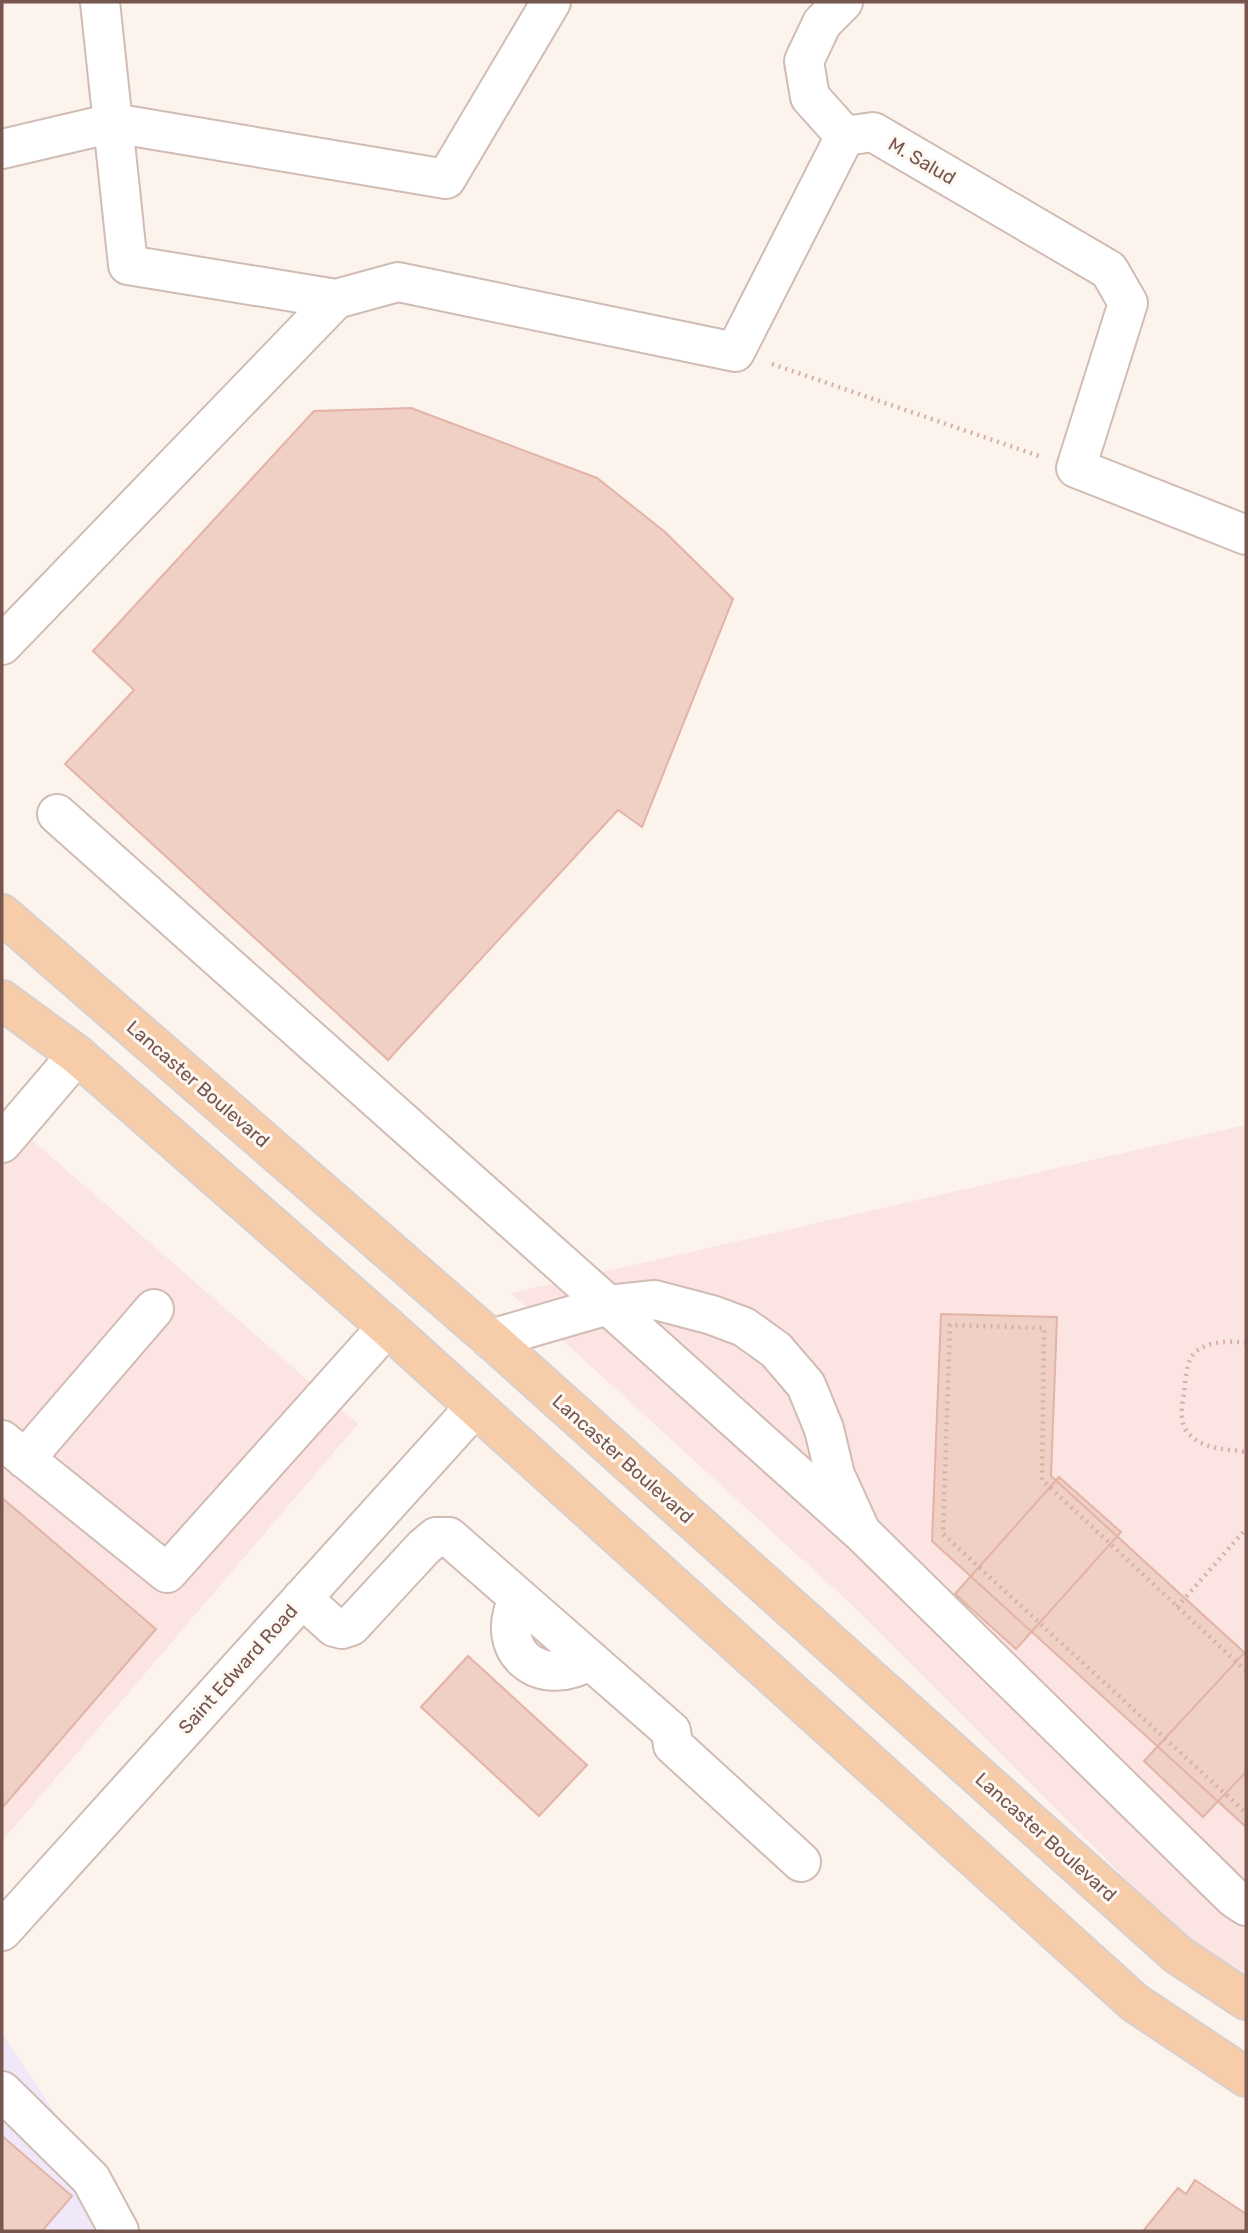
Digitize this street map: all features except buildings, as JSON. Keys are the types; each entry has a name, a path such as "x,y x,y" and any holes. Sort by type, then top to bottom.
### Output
{"main road":[{"name":"Lancaster Boulevard","path":"2,914 491,1339 1178,1955 1246,2000"},
{"path":"2,1000 77,1055 387,1327 1135,2003 1246,2077"}],"street":[{"path":"100,2 128,265 336,299 398,282 735,352 845,136 810,97 804,61 822,23 843,2"},
{"path":"2,149 113,123 446,179 551,2"},
{"name":"M. Salud","path":"845,136 873,132 1109,270 1128,303 1076,468"},
{"path":"2,645 336,299"},
{"path":"1076,468 1246,535"},
{"path":"57,814 861,1532 1234,1898 1246,1906"},
{"path":"2,1143 77,1055"},
{"path":"491,1339 608,1305 655,1300 712,1315 744,1327 776,1350 806,1385 824,1429 835,1475 861,1532"},
{"path":"154,1309 13,1449 167,1573 387,1327"},
{"name":"Saint Edward Road","path":"2,1931 475,1407"},
{"path":"302,1598 334,1627 342,1629 351,1626 436,1537 449,1537 671,1731 673,1745 801,1862"},
{"path":"2,2091 91,2179 120,2231"}],"path":[{"path":"735,352 1076,468"},
{"path":"1246,1671 1042,1480 1044,1328 950,1325 943,1534 1246,1813"},
{"path":"1246,1343 1233,1341 1209,1344 1189,1360 1181,1413 1182,1423 1196,1441 1210,1448 1246,1452"},
{"path":"1177,1607 1246,1529"}],"shaded area":[{"path":"2,1114 358,1424 2,1841"},
{"path":"1246,1125 1246,1974 1179,1932 853,1606 511,1293"},
{"path":"2,2033 133,2231 2,2231"}]}
